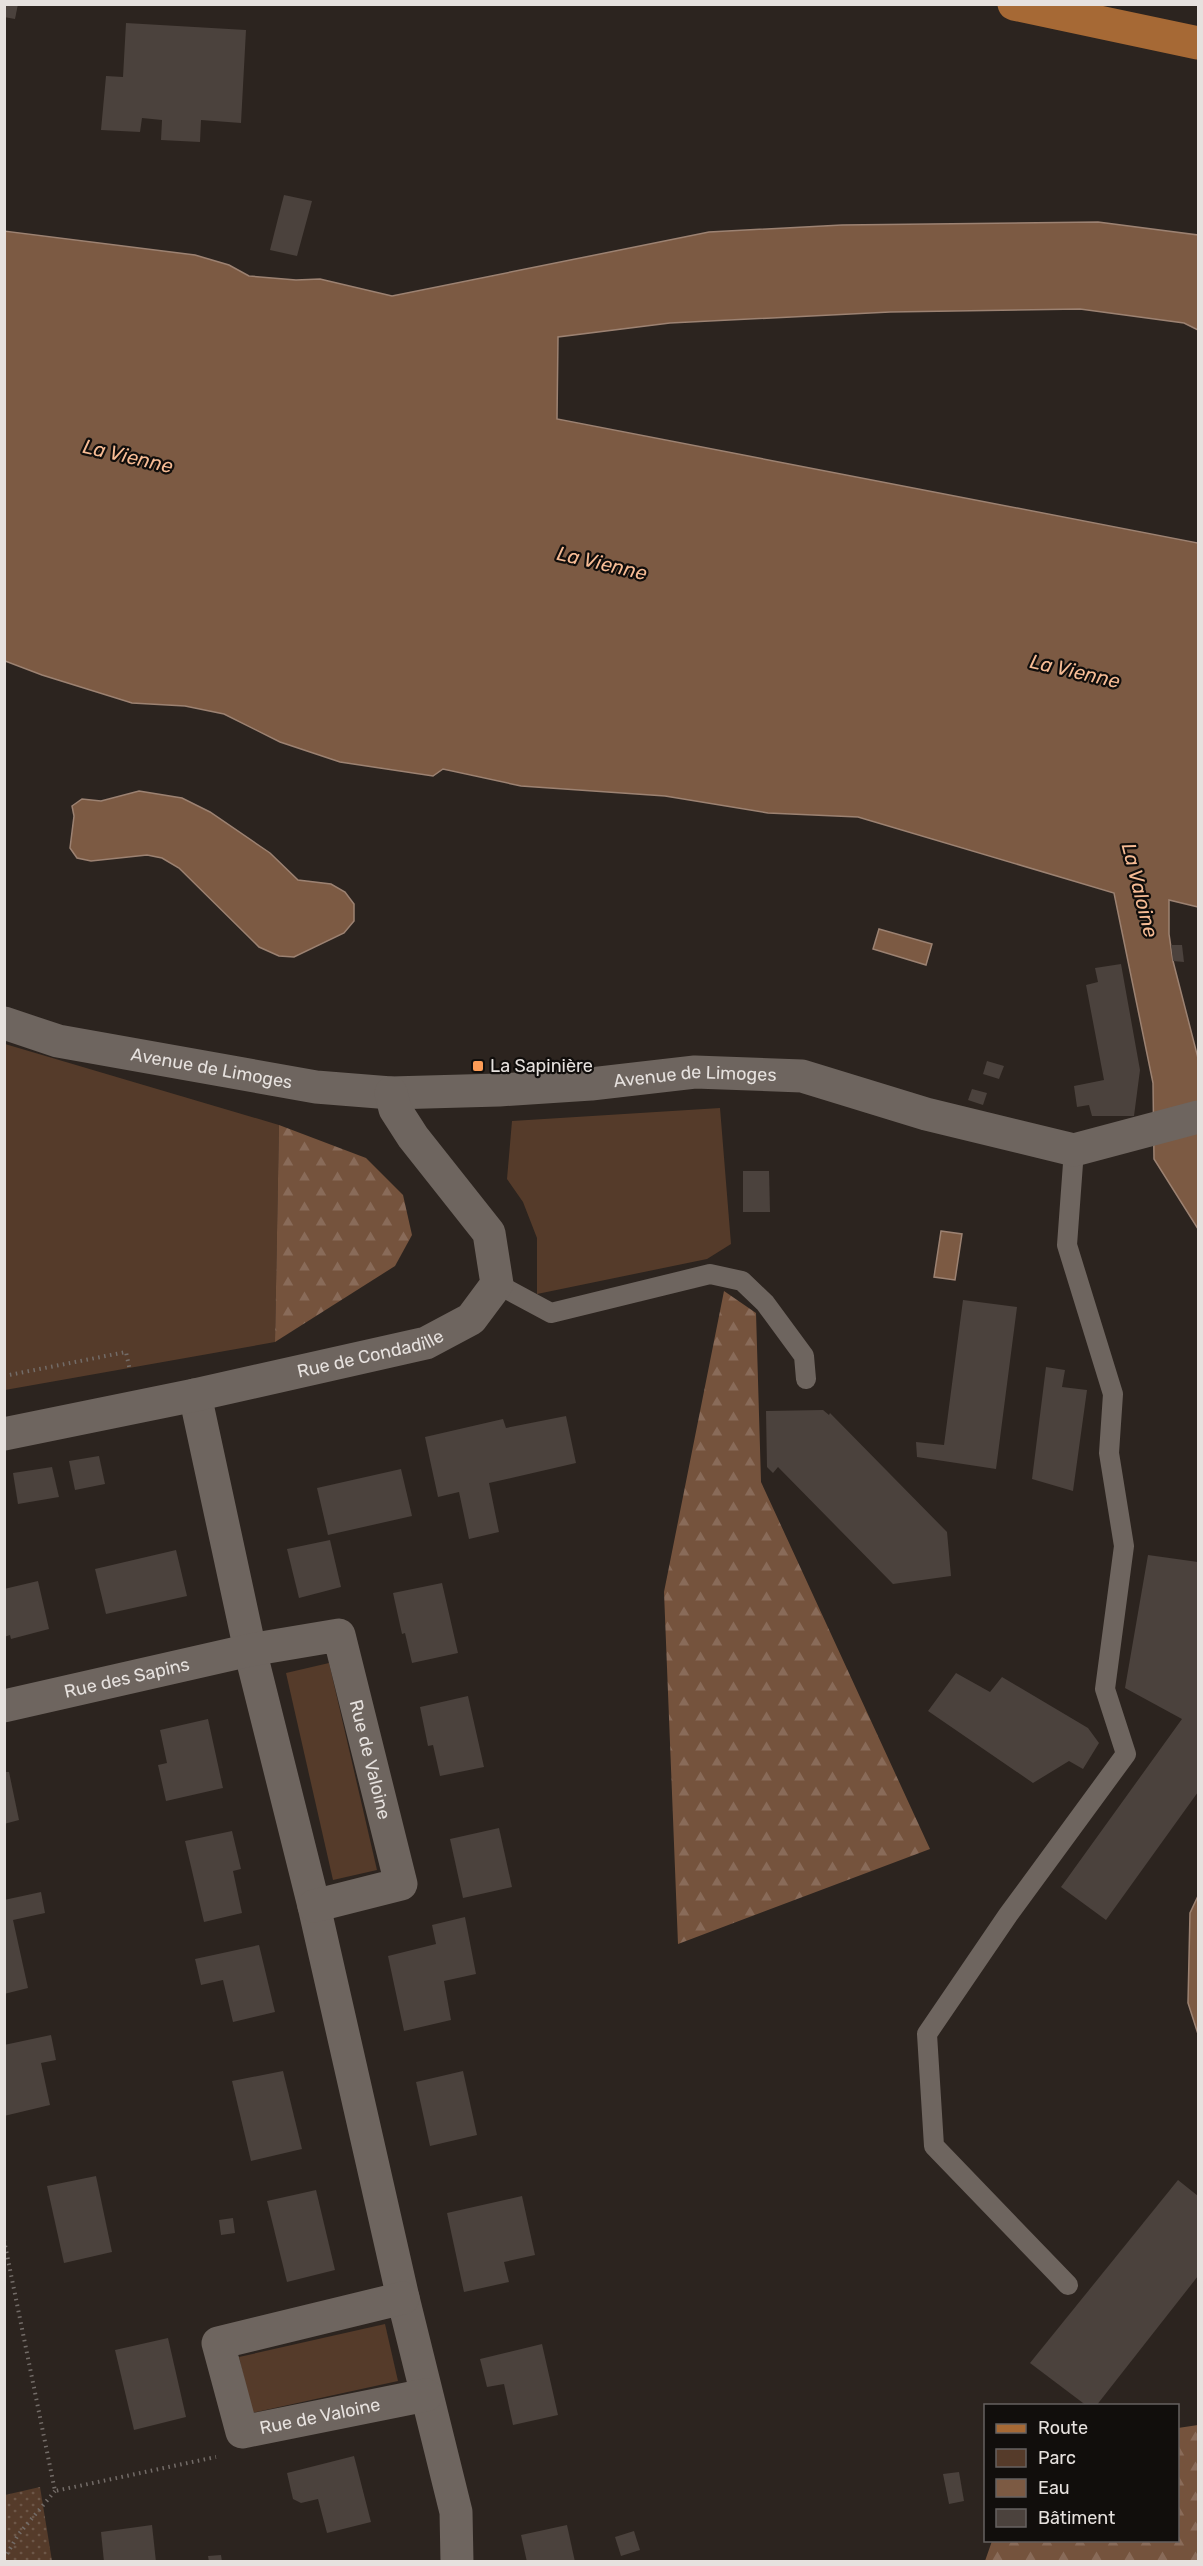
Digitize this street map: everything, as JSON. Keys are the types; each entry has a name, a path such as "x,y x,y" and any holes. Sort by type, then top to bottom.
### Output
{"main road":[{"path":"1014,4 1198,43"}],"street":[{"name":"Avenue de Limoges","path":"4,1023 57,1041 316,1087 391,1093 499,1090 591,1084 695,1072 802,1076 926,1114 1074,1150 1198,1118"},
{"path":"391,1093 395,1109 413,1137 489,1233 497,1284"},
{"name":"Rue de Condadille","path":"4,1434 195,1395 426,1343 471,1320 497,1284"},
{"path":"195,1395 250,1650 314,1906 403,2298 456,2512 457,2562"},
{"name":"Rue de Valoine","path":"250,1650 339,1635 400,1884 314,1906"},
{"name":"Rue des Sapins","path":"4,1706 250,1650"},
{"name":"Rue de Valoine","path":"403,2298 218,2343 242,2432 426,2394"}],"lane":[{"path":"1068,2285 934,2146 927,2034 1008,1915 1125,1754 1105,1689 1124,1546 1108,1453 1113,1394 1067,1245 1074,1150"},
{"path":"497,1284 551,1313 710,1274 742,1281 765,1303 804,1356 806,1379"}],"path":[{"path":"4,1376 126,1352 135,1406"},
{"path":"4,2240 55,2491"},
{"path":"4,2559 18,2535 55,2491 219,2457 242,2432"}],"green space":[{"path":"5,1044 279,1125 275,1342 5,1390"},
{"path":"720,1108 731,1244 707,1259 537,1294 537,1238 523,1202 507,1179 512,1121"},
{"path":"279,1125 366,1158 403,1195 412,1235 395,1266 275,1342"},
{"path":"724,1291 756,1313 761,1482 930,1849 678,1944 664,1592"},
{"path":"329,1663 377,1870 333,1880 286,1673"},
{"path":"385,2324 398,2381 252,2413 239,2357"},
{"path":"1198,2425 1198,2561 985,2561 992,2542 1179,2542 1179,2428"},
{"path":"40,2487 52,2561 5,2561 5,2495"}],"water":[{"path":"1098,222 1198,235 1198,330 1184,323 1080,309 890,312 670,323 558,337 557,419 1198,543 1198,907 1169,900 1169,934 1173,961 1198,1058 1198,1229 1154,1159 1153,1083 1114,893 858,817 768,813 665,796 521,786 443,769 433,776 340,762 280,742 224,714 185,706 132,703 5,661 4,231 195,255 229,265 249,276 296,280 320,279 392,296 709,232 842,225"},
{"path":"139,791 182,798 210,812 270,853 298,880 331,884 345,892 354,904 354,921 344,933 294,957 279,956 259,947 179,868 162,858 147,855 91,861 77,858 70,848 74,816 72,806 82,799 101,801"},
{"path":"879,929 932,944 926,965 873,949"},
{"path":"941,1231 962,1234 955,1280 934,1277"},
{"path":"1198,1896 1198,2034 1188,2003 1190,1913"}],"building":[{"path":"4,4 18,4 15,19 4,17"},
{"path":"126,23 246,30 241,123 201,120 200,142 161,140 162,120 142,118 140,132 101,130 106,76 123,77"},
{"path":"284,195 312,201 297,256 270,250"},
{"path":"1171,945 1182,945 1184,962 1173,961"},
{"path":"1121,964 1140,1070 1134,1116 1092,1116 1089,1105 1077,1107 1074,1086 1104,1080 1086,985 1098,982 1095,968"},
{"path":"987,1061 1004,1066 999,1079 983,1074"},
{"path":"972,1089 987,1093 983,1105 968,1100"},
{"path":"743,1171 769,1171 770,1212 743,1212"},
{"path":"963,1300 1017,1307 996,1469 917,1457 916,1442 944,1445"},
{"path":"1046,1367 1065,1370 1062,1387 1087,1390 1073,1491 1032,1479"},
{"path":"823,1410 829,1415 830,1413 947,1532 951,1576 893,1584 778,1467 773,1473 767,1467 766,1411"},
{"path":"566,1416 576,1463 489,1483 499,1532 469,1539 459,1492 438,1497 425,1437 503,1419 506,1428"},
{"path":"99,1456 105,1484 75,1490 69,1461"},
{"path":"52,1467 59,1497 18,1504 13,1473"},
{"path":"401,1469 412,1516 328,1535 317,1488"},
{"path":"330,1540 341,1587 299,1598 287,1549"},
{"path":"176,1550 187,1596 106,1614 95,1569"},
{"path":"1148,1555 1198,1562 1198,1792 1106,1920 1061,1887 1182,1719 1125,1688"},
{"path":"38,1581 49,1629 11,1639 10,1635 4,1637 4,1589"},
{"path":"442,1583 458,1653 412,1663 405,1633 402,1634 393,1593"},
{"path":"956,1673 990,1692 1002,1677 1088,1728 1099,1743 1083,1769 1069,1761 1033,1783 928,1711"},
{"path":"468,1696 484,1767 440,1776 433,1745 428,1746 420,1707"},
{"path":"208,1719 223,1788 166,1801 158,1765 167,1763 160,1730"},
{"path":"4,1772 9,1772 19,1820 4,1824"},
{"path":"499,1828 512,1887 463,1898 450,1839"},
{"path":"232,1831 241,1869 233,1871 242,1913 204,1922 185,1841"},
{"path":"41,1892 45,1913 13,1920 28,1988 4,1994 4,1900"},
{"path":"465,1917 476,1974 444,1981 451,2020 404,2031 388,1956 436,1944 432,1925"},
{"path":"259,1945 275,2012 233,2022 223,1980 201,1985 195,1959"},
{"path":"51,2035 56,2060 41,2063 50,2105 4,2116 4,2045"},
{"path":"283,2071 302,2149 251,2161 232,2081"},
{"path":"463,2071 477,2135 430,2146 416,2082"},
{"path":"96,2176 112,2252 64,2263 47,2186"},
{"path":"1178,2180 1198,2196 1198,2276 1098,2404 1084,2404 1030,2363"},
{"path":"316,2190 335,2270 287,2282 267,2201"},
{"path":"522,2196 535,2255 504,2262 509,2282 464,2292 447,2213"},
{"path":"233,2218 235,2233 221,2235 219,2220"},
{"path":"168,2338 186,2417 134,2430 115,2350"},
{"path":"542,2344 558,2415 513,2425 504,2384 487,2387 480,2359"},
{"path":"354,2456 371,2522 327,2533 318,2499 301,2503 293,2499 287,2473"},
{"path":"959,2472 964,2501 949,2504 943,2474"},
{"path":"152,2525 156,2562 104,2562 101,2532"},
{"path":"567,2525 575,2562 527,2562 521,2535"},
{"path":"634,2531 640,2550 621,2556 615,2537"},
{"path":"221,2555 222,2562 209,2562 208,2556"}],"place":[{"name":"La Sapinière","path":"478,1066"}],"water label":[{"name":"La Vienne","path":"128,456"},
{"name":"La Vienne","path":"602,563"},
{"name":"La Vienne","path":"1075,671"},
{"name":"La Valoine","path":"1140,890"}]}
